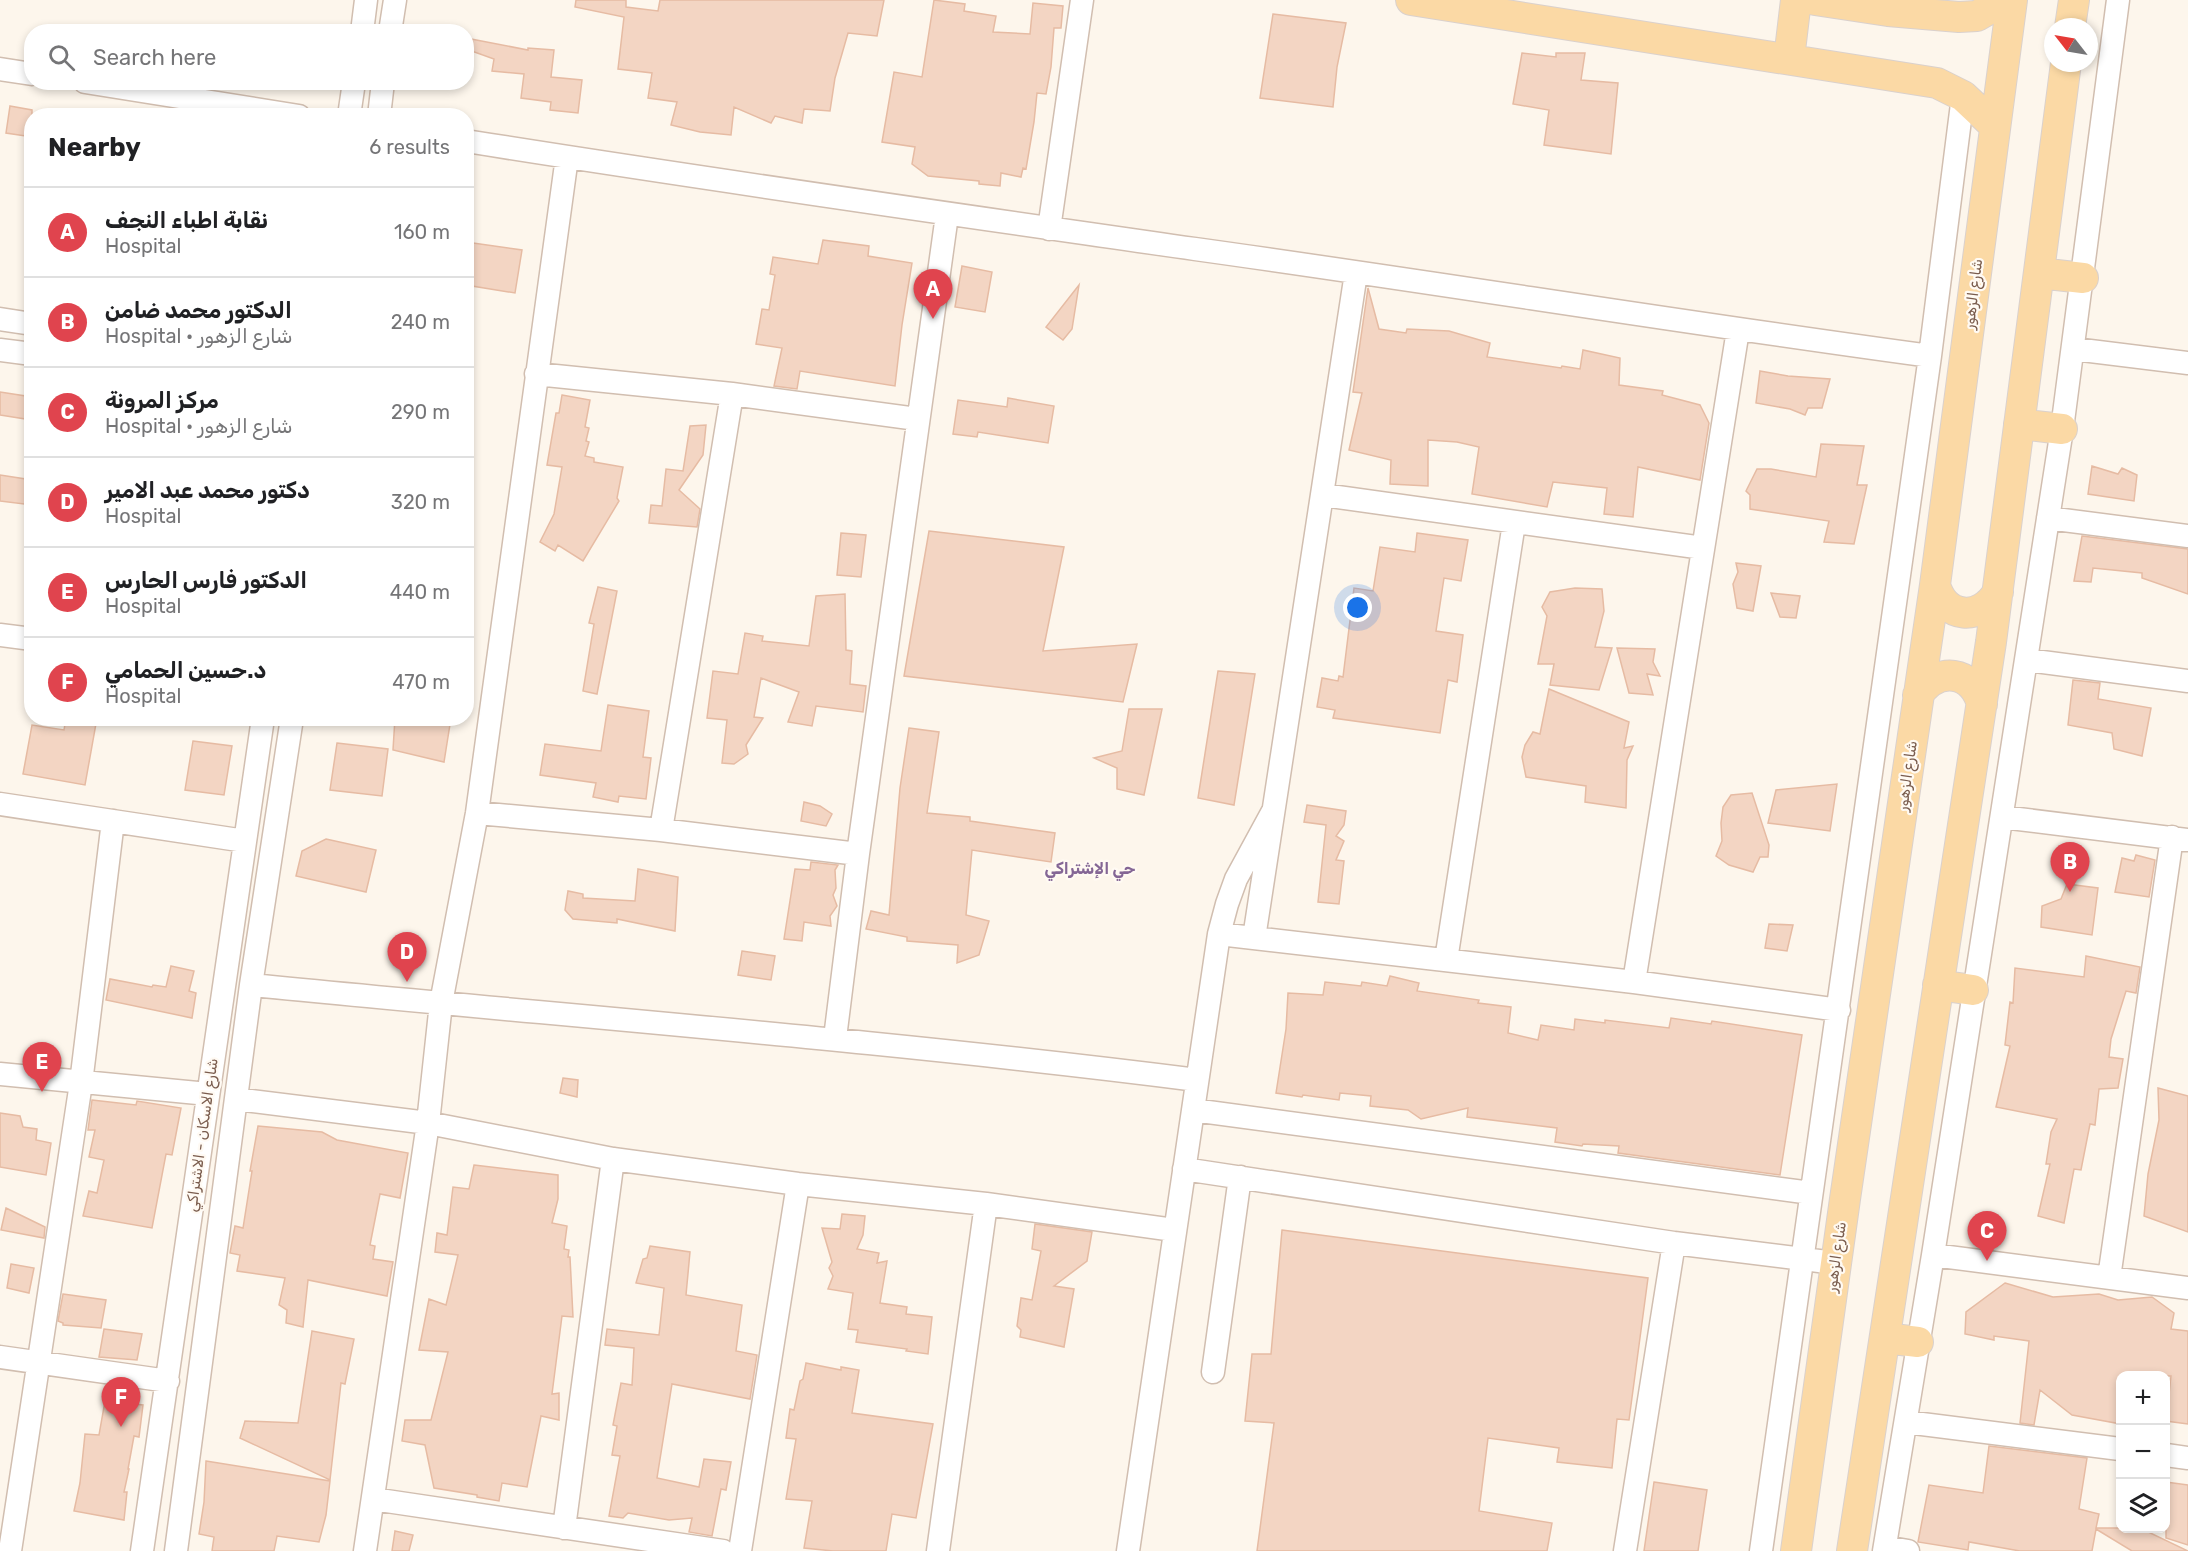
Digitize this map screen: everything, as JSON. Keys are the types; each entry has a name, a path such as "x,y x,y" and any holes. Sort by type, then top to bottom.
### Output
{"main road":[{"path":"1411,0 1937,83 1963,96 1995,126"},
{"path":"1789,59 1796,0"},
{"path":"1815,0 1959,17 1986,5"},
{"name":"شارع الزهور","path":"1796,1551 1835,1263 1935,585 2013,0"},
{"path":"2071,18 2074,0"},
{"path":"1852,1551 1982,705 2065,72"},
{"path":"2038,273 2083,278"},
{"path":"2019,424 2062,429"},
{"path":"1935,585 1937,594 1943,602 1959,612 1968,613 1986,607 1998,592"},
{"path":"1918,695 1924,687 1940,677 1958,677 1974,687 1982,705"},
{"path":"1938,985 1973,990"},
{"path":"1885,1338 1918,1342"}],"street":[{"path":"363,24 366,0"},
{"path":"391,24 394,0"},
{"path":"1049,229 1082,0"},
{"path":"1908,1551 1884,1549 1933,1254 2062,429 2118,0"},
{"path":"0,69 24,73"},
{"path":"135,90 249,108"},
{"path":"350,108 353,90"},
{"path":"380,108 382,90"},
{"path":"1761,1551 1930,356 1963,96"},
{"path":"474,142 947,215 1930,356"},
{"path":"365,1551 428,1123 441,1003 477,813 567,157"},
{"path":"835,1038 917,419 947,215"},
{"path":"1254,938 1356,273"},
{"path":"0,319 24,323"},
{"path":"1634,982 1738,330"},
{"path":"2074,349 2188,363"},
{"path":"0,350 24,353"},
{"path":"536,374 732,394 917,419"},
{"path":"661,830 732,394"},
{"path":"1323,495 1703,548"},
{"path":"2048,518 2188,536"},
{"path":"1446,960 1514,523"},
{"path":"0,635 24,638"},
{"path":"2027,660 2188,681"},
{"name":"شارع الاسكان - الاشتراكي","path":"142,1551 262,726"},
{"name":"شارع الاسكان - الاشتراكي","path":"176,1551 251,985 290,726"},
{"path":"0,804 245,841"},
{"path":"1128,1551 1219,934 1236,879 1273,811"},
{"path":"477,813 661,830 858,854"},
{"path":"2002,818 2180,839 2109,1278"},
{"path":"10,1551 81,1083 113,821"},
{"path":"232,932 238,921 246,918 254,922 260,934"},
{"path":"1219,934 1634,982 1839,1010"},
{"path":"251,985 835,1038 1023,1058 1197,1080"},
{"path":"0,1074 208,1094"},
{"path":"236,1099 428,1123 613,1159 798,1184 986,1204 1174,1230"},
{"path":"1193,1110 1810,1193"},
{"path":"564,1528 613,1159"},
{"path":"1184,1169 1674,1243 1835,1263"},
{"path":"1213,1372 1240,1177"},
{"path":"740,1551 798,1184"},
{"path":"938,1551 986,1204"},
{"path":"1625,1551 1674,1243"},
{"path":"1933,1254 2188,1288"},
{"path":"0,1357 168,1381"},
{"path":"1906,1422 2116,1448"},
{"path":"2170,1456 2188,1458"},
{"path":"373,1499 723,1551"}],"building":[{"path":"576,0 626,0 626,7 658,11 660,0 884,0 877,36 848,33 835,78 830,111 804,109 802,123 775,116 771,123 734,107 731,135 700,132 671,125 677,102 648,98 652,73 618,69 624,17 575,7"},
{"path":"934,0 965,4 964,11 996,16 993,32 1030,34 1033,3 1063,6 1061,28 1054,28 1046,94 1037,93 1026,169 1023,168 1021,177 1001,173 1000,186 979,184 979,181 928,176 912,164 915,147 882,142 894,72 922,77"},
{"path":"1273,14 1346,23 1337,67 1333,107 1260,98"},
{"path":"474,40 528,50 528,48 554,50 551,77 582,80 578,113 550,110 551,102 521,98 524,74 492,71 494,59 474,52"},
{"path":"1522,53 1556,57 1556,53 1585,53 1581,80 1618,83 1611,154 1544,145 1549,110 1513,104"},
{"path":"10,106 24,109 24,136 6,133"},
{"path":"823,240 869,246 868,256 912,263 895,386 800,371 797,389 774,386 782,348 756,344 762,309 769,310 775,275 770,274 773,257 818,264"},
{"path":"474,243 522,250 515,293 474,286"},
{"path":"962,266 992,272 985,312 955,307"},
{"path":"1079,285 1072,329 1063,340 1046,327"},
{"path":"1368,288 1379,329 1406,333 1407,329 1449,331 1490,343 1487,357 1561,368 1562,366 1580,369 1583,350 1620,358 1619,385 1663,391 1662,395 1700,405 1709,423 1700,480 1638,467 1633,517 1604,514 1607,488 1553,482 1547,507 1472,494 1479,447 1457,442 1428,440 1428,486 1390,484 1391,460 1349,450 1362,393 1353,392"},
{"path":"1760,371 1830,379 1822,408 1808,408 1805,415 1790,409 1756,403"},
{"path":"0,392 24,396 24,419 0,415"},
{"path":"562,395 590,400 585,427 589,428 586,441 589,442 585,456 594,458 594,462 623,467 617,498 619,501 583,561 558,545 555,551 540,542 554,514 562,467 547,465 556,413 559,413"},
{"path":"1008,398 1054,406 1048,443 978,432 977,437 953,434 958,400 1007,407"},
{"path":"706,425 703,455 679,490 700,509 697,527 649,523 651,505 662,506 666,469 683,471 690,426"},
{"path":"1821,444 1864,446 1857,485 1867,485 1854,544 1824,542 1829,521 1750,509 1750,495 1746,491 1757,469 1771,469 1816,477"},
{"path":"2092,466 2118,474 2122,468 2137,475 2134,501 2088,494"},
{"path":"0,475 24,479 24,504 0,501"},
{"path":"929,531 1064,547 1043,651 1137,644 1123,702 904,676"},
{"path":"841,533 866,535 861,577 837,575"},
{"path":"1417,533 1468,540 1461,581 1444,578 1436,631 1463,635 1457,682 1448,680 1440,733 1333,718 1335,710 1317,707 1322,678 1338,681 1339,676 1343,677 1354,588 1373,591 1380,547 1415,552"},
{"path":"2082,536 2188,549 2188,594 2142,578 2142,573 2093,568 2091,582 2074,581"},
{"path":"1736,563 1761,566 1753,611 1737,608 1733,584 1738,572"},
{"path":"598,587 617,591 597,694 583,691 594,624 589,623"},
{"path":"1575,588 1602,589 1604,611 1595,647 1612,648 1599,690 1550,685 1554,664 1538,664 1547,616 1542,607 1550,592"},
{"path":"1771,593 1800,596 1796,618 1780,617"},
{"path":"845,594 846,650 852,651 850,684 866,686 863,712 816,706 812,726 788,722 799,692 761,678 754,717 763,718 746,745 748,754 734,764 722,763 727,720 707,718 713,671 738,674 745,633 763,636 762,641 809,646 816,596"},
{"path":"1617,648 1655,649 1653,662 1660,676 1647,674 1653,695 1629,693"},
{"path":"1218,671 1255,674 1234,805 1198,798"},
{"path":"2073,680 2100,683 2098,699 2151,708 2142,756 2114,749 2112,733 2068,725"},
{"path":"1549,689 1629,722 1624,748 1633,746 1627,760 1626,808 1585,802 1586,786 1526,777 1522,757 1525,745 1533,732 1540,734"},
{"path":"608,705 649,711 643,757 651,758 646,799 619,796 618,802 593,797 596,783 540,775 545,744 601,751"},
{"path":"1129,709 1162,709 1144,795 1117,789 1117,768 1094,758 1122,751"},
{"path":"32,726 64,730 65,726 96,726 85,785 23,774"},
{"path":"394,726 450,726 444,762 393,750"},
{"path":"909,728 939,732 927,813 970,817 970,821 1055,833 1051,862 972,850 966,915 989,921 979,955 957,963 958,945 907,941 907,937 866,929 871,911 889,915 900,788"},
{"path":"193,741 232,746 224,795 185,790"},
{"path":"337,743 388,749 382,796 330,790"},
{"path":"1837,784 1830,831 1768,823 1776,790"},
{"path":"1752,793 1769,845 1768,857 1760,857 1753,872 1729,865 1716,856 1722,841 1723,807 1731,795"},
{"path":"804,802 820,806 832,814 826,826 801,821"},
{"path":"1307,805 1346,811 1344,825 1336,836 1344,841 1336,860 1344,861 1339,904 1318,902 1326,825 1304,822"},
{"path":"326,839 376,850 366,892 296,876 302,851"},
{"path":"2136,855 2155,860 2149,897 2115,892 2122,858 2134,861"},
{"path":"811,862 838,865 835,870 836,888 833,895 837,906 830,916 831,926 804,922 802,941 784,939 795,869 810,870"},
{"path":"638,869 678,877 675,931 617,919 617,923 573,919 565,910 568,891 583,894 583,898 635,901"},
{"path":"2067,884 2098,888 2092,935 2041,927 2042,906 2061,899"},
{"path":"1769,924 1793,925 1787,951 1765,948"},
{"path":"742,951 775,956 771,980 738,975"},
{"path":"2086,956 2140,967 2136,993 2126,991 2111,1039 2109,1057 2123,1059 2118,1088 2099,1089 2095,1125 2090,1124 2081,1170 2074,1169 2064,1223 2038,1216 2050,1164 2046,1164 2051,1132 2057,1119 1996,1107 2010,1046 2005,1045 2010,1002 2013,1003 2015,968 2084,977"},
{"path":"171,966 194,971 189,991 196,993 192,1018 106,1000 110,979 152,987 153,985 166,987"},
{"path":"1390,976 1419,983 1417,991 1511,1007 1508,1033 1538,1040 1541,1025 1574,1030 1575,1019 1605,1023 1605,1020 1669,1028 1671,1018 1711,1024 1712,1021 1802,1035 1780,1175 1618,1153 1619,1146 1583,1144 1582,1146 1555,1142 1557,1128 1467,1117 1468,1108 1421,1119 1408,1110 1370,1106 1371,1096 1340,1093 1339,1100 1276,1093 1286,1029 1288,993 1323,995 1325,982 1361,986 1362,982 1387,986"},
{"path":"563,1078 578,1080 577,1097 560,1093"},
{"path":"2158,1088 2188,1096 2188,1232 2144,1216 2148,1174 2159,1120"},
{"path":"92,1100 136,1105 137,1101 181,1108 172,1155 166,1154 152,1228 83,1216 89,1191 97,1193 104,1160 89,1157 95,1130 88,1130"},
{"path":"0,1113 20,1116 23,1127 37,1129 36,1140 51,1143 46,1175 0,1167"},
{"path":"258,1126 322,1132 337,1140 408,1153 400,1198 380,1194 370,1245 375,1246 373,1259 393,1262 387,1296 308,1280 303,1327 286,1323 287,1310 279,1305 285,1278 237,1271 240,1255 230,1253 235,1226 243,1228"},
{"path":"474,1165 558,1175 558,1199 552,1223 567,1226 564,1249 569,1250 568,1257 570,1257 573,1317 562,1316 552,1394 559,1393 559,1420 541,1416 527,1487 502,1483 499,1501 434,1488 425,1445 402,1441 405,1420 431,1420 448,1352 419,1350 429,1299 446,1305 458,1255 435,1252 437,1233 447,1235 453,1187 469,1189"},
{"path":"6,1208 45,1227 44,1238 1,1230"},
{"path":"842,1214 865,1216 863,1235 857,1249 879,1253 877,1263 887,1261 880,1303 907,1307 906,1314 932,1317 928,1354 856,1342 858,1330 848,1329 853,1293 828,1289 833,1276 829,1268 832,1262 822,1228 840,1229"},
{"path":"1035,1224 1092,1232 1087,1261 1054,1286 1074,1289 1064,1347 1020,1337 1021,1330 1017,1326 1021,1298 1032,1300 1041,1251 1032,1249"},
{"path":"1282,1230 1648,1278 1629,1420 1617,1419 1612,1468 1557,1462 1559,1448 1488,1438 1479,1511 1552,1523 1547,1551 1257,1551 1274,1423 1245,1421 1252,1354 1271,1354"},
{"path":"650,1246 690,1252 686,1295 742,1305 736,1351 757,1355 750,1399 672,1384 657,1478 699,1487 704,1459 731,1462 726,1490 721,1489 712,1536 689,1532 692,1518 669,1520 628,1513 623,1518 609,1516 620,1456 612,1455 617,1426 613,1425 621,1383 632,1385 634,1348 605,1345 607,1329 659,1335 664,1288 636,1283 643,1259 647,1258"},
{"path":"11,1264 34,1268 29,1293 7,1288"},
{"path":"2005,1283 2053,1297 2099,1294 2118,1300 2152,1297 2174,1313 2171,1329 2188,1331 2188,1424 2170,1422 2170,1371 2116,1371 2116,1423 2072,1415 2040,1390 2034,1425 2020,1423 2029,1341 1994,1336 1994,1340 1965,1334 1966,1312"},
{"path":"63,1294 106,1300 101,1328 63,1325 58,1321"},
{"path":"104,1329 142,1334 137,1360 99,1357"},
{"path":"312,1331 354,1339 345,1384 341,1383 330,1480 240,1438 245,1421 298,1423"},
{"path":"806,1363 841,1370 841,1367 859,1370 852,1413 933,1424 916,1518 892,1514 886,1551 833,1551 804,1548 812,1501 786,1499 796,1439 786,1438 790,1409 794,1410"},
{"path":"105,1401 143,1405 139,1437 134,1436 124,1492 127,1492 124,1520 74,1511 80,1483 85,1434 99,1435"},
{"path":"1989,1446 2087,1458 2079,1509 2099,1514 2096,1528 2116,1528 2116,1533 2150,1533 2188,1551 2132,1551 2096,1529 2092,1551 2020,1551 1969,1542 1968,1550 1918,1542 1929,1485 1983,1493"},
{"path":"206,1461 330,1481 326,1515 319,1542 277,1536 274,1551 212,1551 214,1537 199,1534 204,1502"},
{"path":"1654,1482 1707,1490 1698,1551 1644,1551"},
{"path":"2170,1483 2188,1485 2188,1545 2166,1538 2166,1533 2170,1533"},
{"path":"395,1531 413,1535 409,1551 392,1551"}],"place":[{"name":"نقابة اطباء النجف","path":"933,319"},
{"name":"الدكتور محمد ضامن","path":"2070,892"},
{"name":"دكتور محمد عبد الامير","path":"407,982"},
{"name":"الدكتور فارس الحارس","path":"42,1092"},
{"name":"مركز المرونة","path":"1987,1261"},
{"name":"د.حسين الحمامي","path":"121,1427"}],"district":[{"name":"حي الإشتراكي","path":"1090,868"}]}
